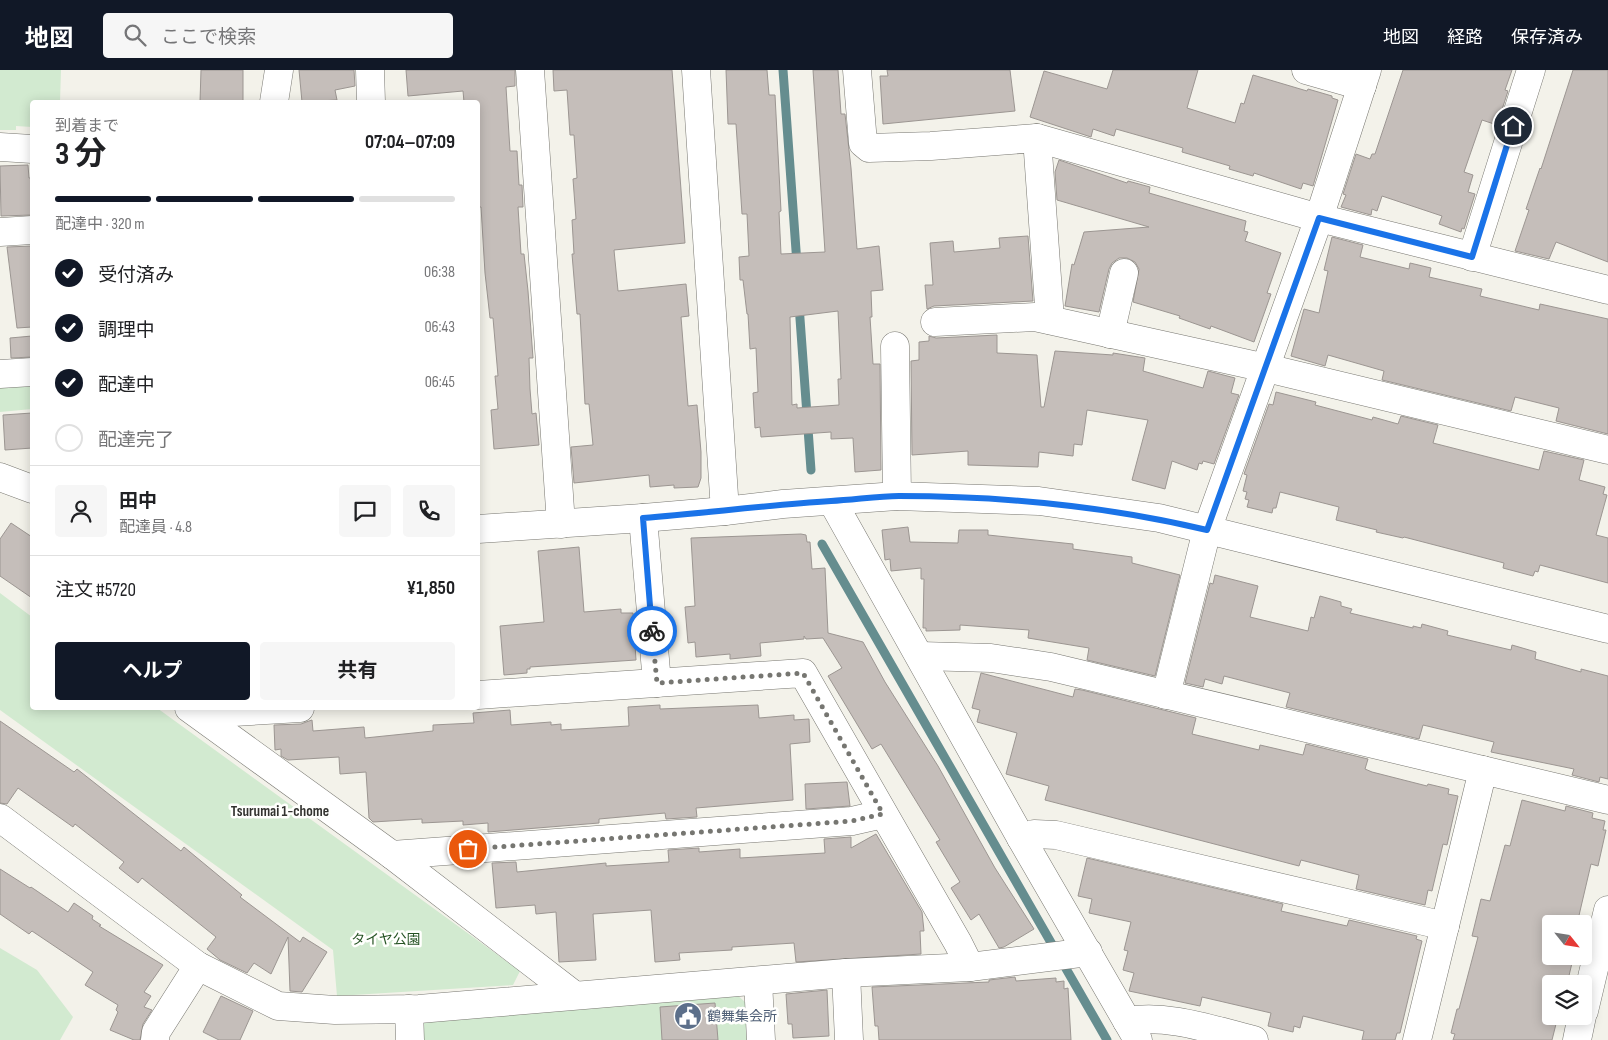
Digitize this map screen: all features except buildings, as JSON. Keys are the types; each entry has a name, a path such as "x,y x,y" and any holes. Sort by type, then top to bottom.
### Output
{"street":[{"path":"274,100 279,70"},
{"path":"370,70 371,100"},
{"path":"530,70 561,524"},
{"path":"696,70 726,511"},
{"path":"857,70 863,143 869,148 931,146 1037,138 1319,218 1608,290"},
{"path":"1166,694 1207,530 1319,218 1365,78 1306,70"},
{"path":"1472,257 1531,70"},
{"path":"1037,138 1050,320"},
{"path":"0,147 30,149"},
{"path":"0,232 30,230"},
{"path":"1110,334 1124,273"},
{"path":"935,322 1035,317 1266,368 1608,450"},
{"path":"895,346 898,496"},
{"path":"0,374 30,372"},
{"path":"0,477 30,488"},
{"path":"480,529 643,518 783,504 898,496 1039,501 1159,518 1608,629"},
{"path":"832,501 1133,1031 1147,1018 1166,1019 1254,1040"},
{"path":"643,518 657,683"},
{"path":"921,656 991,658 1051,667 1608,800"},
{"path":"480,695 803,673 970,967"},
{"path":"194,711 229,710"},
{"path":"194,711 392,855 574,995"},
{"path":"1416,1040 1483,770"},
{"path":"392,855 852,821 883,814"},
{"path":"0,818 198,966 278,1006 335,1010 408,1009 846,973 970,967 1088,952"},
{"path":"1022,838 1034,834 1056,835 1445,926"},
{"path":"1592,977 1608,910"},
{"path":"155,1040 156,1032 198,966"},
{"path":"846,973 849,1040"},
{"path":"758,981 761,1040"},
{"path":"408,1009 410,1040"},
{"path":"1577,1040 1580,1025"}],"green space":[{"path":"0,70 61,70 60,100 30,100 30,127 16,126 16,130 0,130"},
{"path":"30,383 30,409 0,412 0,385"},
{"name":"タイヤ公園","path":"0,593 30,616 30,710 160,710 520,971 513,985 337,996 333,950 0,710"},
{"path":"0,948 37,970 73,1017 60,1040 0,1040"},
{"path":"735,993 745,1002 747,1040 420,1040 420,1024 426,1017"}],"waterway":[{"path":"783,70 797,264"},
{"path":"799,305 811,470"},
{"path":"822,544 1107,1040"}],"way so far":[{"path":"468,849 852,821 883,814 803,673 657,683 652,631"}],"place":[{"name":"鶴舞集会所","path":"688,1016"}],"district":[{"name":"Tsurumai 1-chome","path":"280,811"}],"route":[{"path":"652,631 643,518 783,504 898,496 1039,501 1159,518 1207,530 1319,218 1472,257 1513,126"}]}
